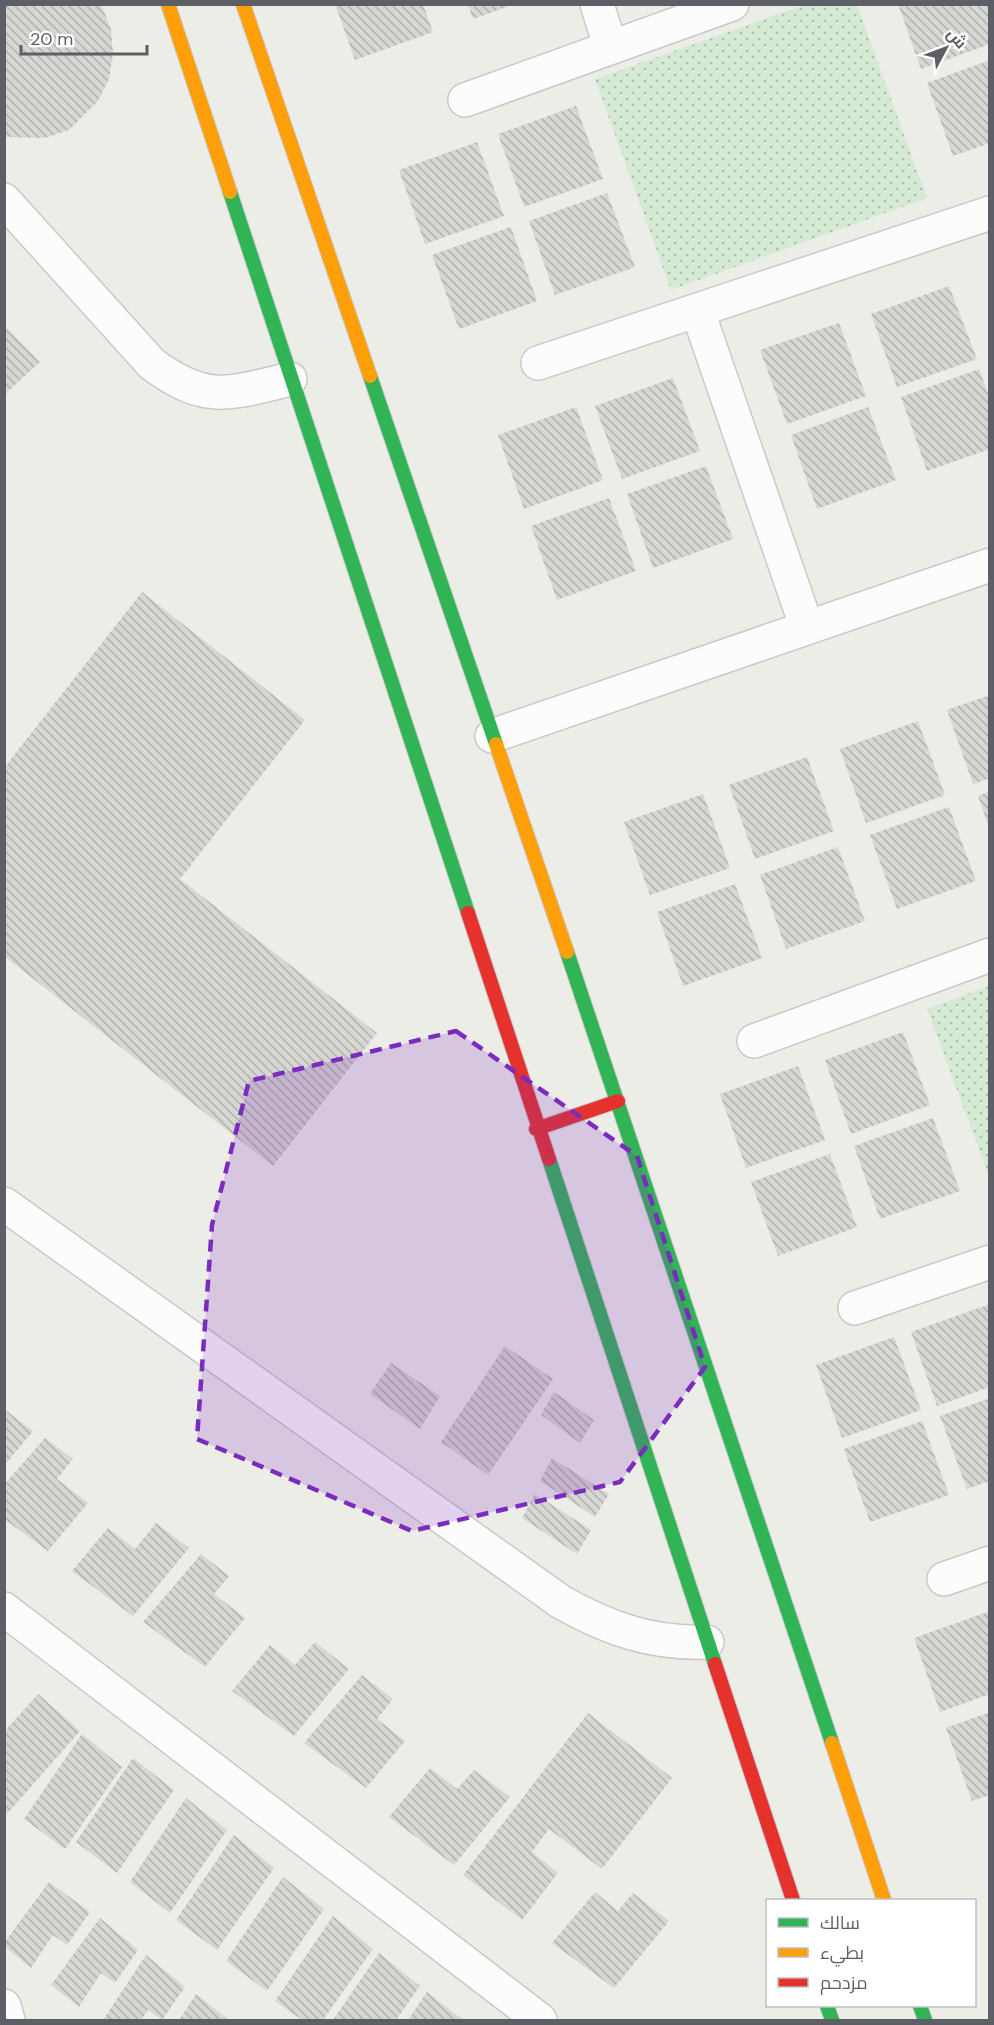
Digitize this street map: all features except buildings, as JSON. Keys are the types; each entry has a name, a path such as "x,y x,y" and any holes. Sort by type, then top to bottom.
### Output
{"street":[{"path":"168,4 536,1129 793,1899"},
{"path":"243,4 618,1101 885,1899"},
{"path":"597,4 610,46"},
{"path":"465,100 732,4"},
{"path":"4,200 152,364 175,381 201,391 230,394 290,379"},
{"path":"538,363 698,312 990,213"},
{"path":"698,312 807,628"},
{"path":"492,736 990,566"},
{"path":"754,1041 990,955"},
{"path":"536,1129 618,1101"},
{"path":"4,1204 561,1602 597,1623 636,1636 676,1644 707,1642"},
{"path":"855,1308 990,1262"},
{"path":"944,1579 990,1563"},
{"path":"4,1609 540,2020"}],"highlighted area":[{"path":"456,1031 637,1156 705,1367 620,1482 412,1531 197,1439 212,1225 249,1081"}],"green space":[{"path":"804,5 857,5 927,198 671,290 595,79"},
{"path":"990,986 989,1176 927,1009"}],"traffic: fast":[{"path":"230,192 468,913"},
{"path":"370,376 496,744"},
{"path":"567,952 832,1743"},
{"path":"549,1159 715,1664"},
{"path":"827,2007 832,2020"},
{"path":"920,2007 925,2020"}],"traffic: slow":[{"path":"168,4 230,192"},
{"path":"243,4 370,376"},
{"path":"496,744 567,952"},
{"path":"832,1743 884,1899"}],"traffic: jam":[{"path":"468,913 549,1159"},
{"path":"536,1129 618,1101"},
{"path":"715,1664 793,1899"}]}
